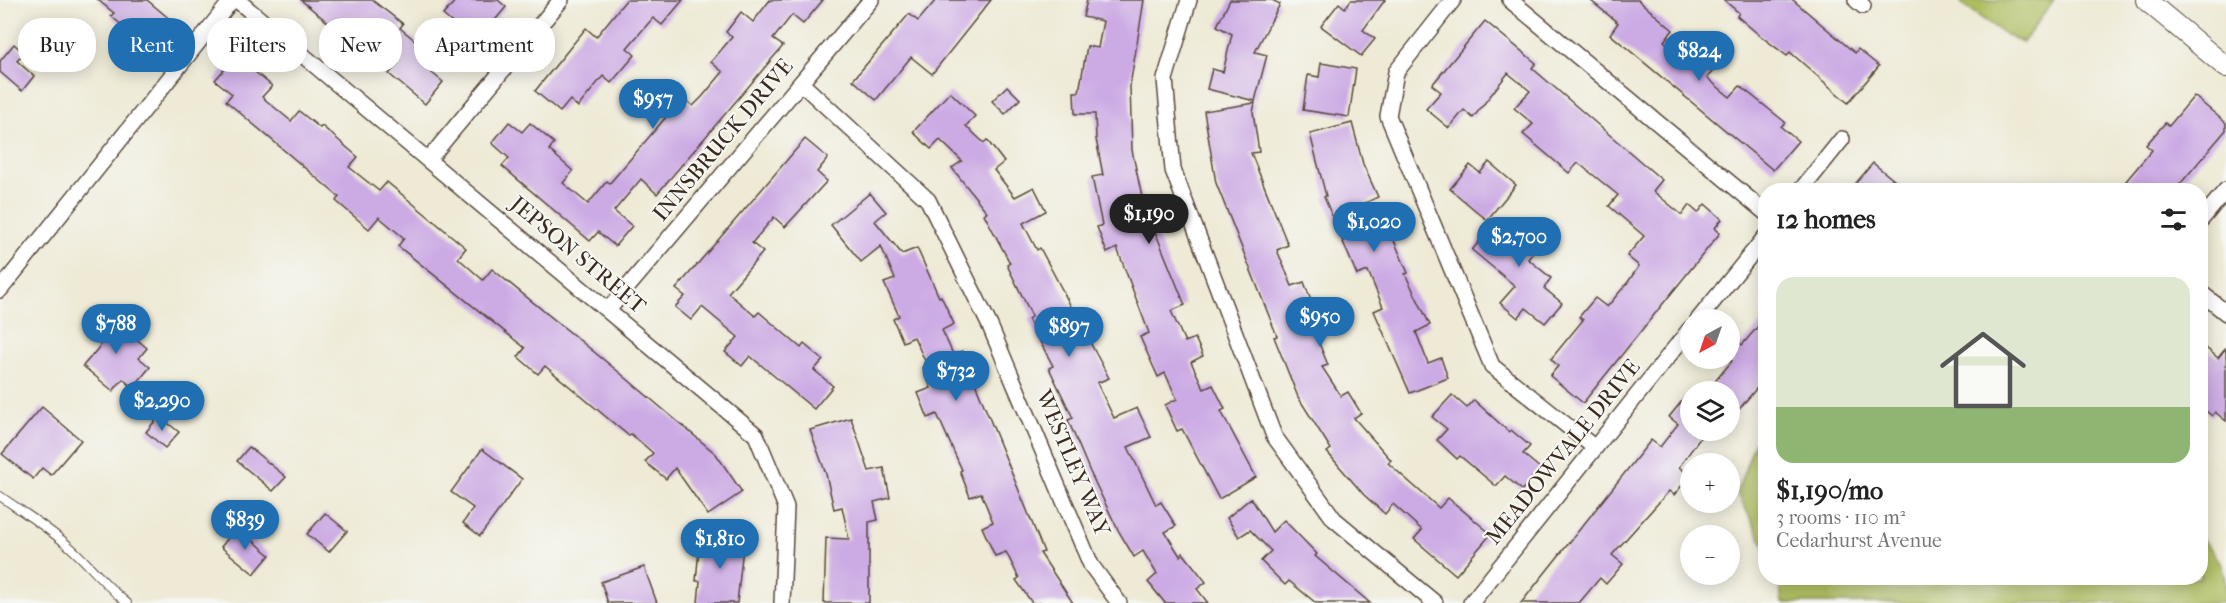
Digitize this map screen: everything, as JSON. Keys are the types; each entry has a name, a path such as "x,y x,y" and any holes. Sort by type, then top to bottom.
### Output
{"street":[{"path":"0,290 232,0"},
{"name":"JEPSON STREET","path":"237,0 609,309 756,435 786,507 782,603"},
{"path":"428,160 561,0"},
{"name":"INNSBRUCK DRIVE","path":"609,309 871,0"},
{"path":"1189,0 1165,79 1173,170 1274,436 1334,519 1435,603"},
{"path":"1454,0 1396,72 1388,116 1492,366 1594,448"},
{"path":"1510,0 1758,206"},
{"path":"2146,0 2226,67"},
{"name":"WESTLEY WAY","path":"801,83 928,200 990,326 1091,565 1119,603"},
{"path":"1807,183 1842,139"},
{"path":"2208,211 2226,190"},
{"path":"1707,309 1758,246"},
{"path":"2208,298 2226,313"},
{"name":"MEADOWVALE DRIVE","path":"1471,603 1680,341"}],"lane":[{"path":"0,496 48,529 73,550 105,585 127,603"}],"green space":[{"path":"1960,0 2054,0 2023,42 2011,38 1964,6"},
{"path":"1758,437 1758,533 1740,498 1740,484"},
{"path":"2208,546 2222,568 2226,603 1782,603 1780,585 2208,585"}],"building":[{"path":"98,0 147,0 168,18 113,18 111,16 114,13"},
{"path":"301,0 372,0 395,18 323,18"},
{"path":"456,0 498,0 506,7 497,18 447,18 443,15"},
{"path":"626,0 683,0 662,25 653,18 627,48 635,55 611,83 603,76 578,107 570,100 560,112 535,91 550,72 555,72 555,66 586,28 596,37"},
{"path":"770,0 823,0 803,24 792,15 773,39 783,46 657,194 641,179 614,211 632,226 615,246 598,232 590,241 502,166 509,158 492,143 509,122 522,132 530,123 554,143 549,150 573,171 563,183 588,204 607,181 610,183 683,97 693,106 702,97 723,72 711,62 732,37 726,32 741,12 753,22"},
{"path":"936,0 991,0 932,74 911,57 876,100 853,80 909,14 918,21"},
{"path":"1087,0 1144,0 1130,86 1132,150 1143,202 1185,305 1171,311 1185,342 1195,338 1203,356 1191,362 1204,389 1213,385 1225,409 1221,411 1256,477 1219,499 1182,429 1177,431 1165,405 1177,399 1165,373 1158,377 1140,337 1149,333 1117,248 1107,253 1097,227 1102,225 1092,177 1103,175 1096,139 1095,114 1075,114 1074,92 1079,92 1087,46 1098,48 1103,21 1083,17"},
{"path":"1230,0 1272,0 1280,4 1255,52 1267,55 1255,101 1207,89 1212,69 1223,72 1232,34 1217,26"},
{"path":"1351,0 1385,0 1363,30 1375,39 1361,56 1321,26 1339,3 1345,8"},
{"path":"1590,0 1638,0 1673,30 1664,41 1688,61 1698,50 1717,66 1707,78 1730,97 1740,86 1785,122 1781,127 1798,141 1773,170 1610,34 1618,23"},
{"path":"1724,0 1793,0 1855,53 1858,49 1879,66 1848,103 1790,52 1787,56 1758,34 1737,16 1739,13"},
{"path":"1485,21 1536,63 1532,68 1662,180 1653,191 1682,215 1689,205 1698,213 1705,204 1722,219 1715,228 1720,233 1583,403 1550,376 1558,366 1551,359 1583,320 1579,317 1595,298 1607,307 1628,282 1639,266 1627,256 1644,236 1609,206 1618,195 1578,163 1569,173 1523,134 1533,124 1514,108 1530,91 1508,73 1473,118 1464,110 1449,128 1426,109 1441,92 1432,85"},
{"path":"402,30 414,40 414,72 431,72 443,82 425,104 389,74 402,72"},
{"path":"14,44 18,48 18,72 29,72 34,76 22,91 0,72 0,61"},
{"path":"1321,63 1356,69 1349,117 1303,110 1308,75 1319,77"},
{"path":"222,72 255,72 272,86 262,97 291,121 299,111 320,128 322,126 358,157 349,167 379,191 387,182 466,248 458,258 483,280 492,269 620,373 716,454 742,492 708,515 675,468 666,479 645,462 653,453 631,434 629,436 545,366 538,374 518,357 525,348 398,246 404,238 379,217 369,229 336,201 339,197 226,101 232,94 215,80"},
{"path":"1007,86 1020,99 1005,114 992,101"},
{"path":"950,92 975,116 966,126 984,143 987,140 1004,162 994,170 1015,197 1034,187 1046,211 1023,223 1037,250 1040,248 1109,378 1097,383 1114,418 1137,408 1151,437 1128,447 1156,505 1161,502 1176,526 1165,532 1180,556 1183,553 1206,582 1197,589 1208,603 1165,603 1148,582 1157,574 1143,551 1134,557 1090,472 1068,420 1073,418 1049,368 1053,366 1028,319 1032,316 1007,265 1010,263 984,214 987,212 952,168 962,161 940,140 931,149 913,132"},
{"path":"2194,96 2226,123 2226,130 2181,183 2128,183 2126,181 2152,150 2146,145 2165,123 2169,126"},
{"path":"1255,103 1253,112 1259,152 1251,153 1288,245 1277,250 1292,286 1304,282 1315,311 1307,314 1328,365 1322,367 1341,396 1348,392 1361,413 1354,418 1391,460 1388,463 1439,508 1448,498 1491,534 1456,575 1414,539 1422,530 1393,504 1385,514 1364,495 1327,452 1331,449 1298,397 1274,337 1277,336 1216,183 1204,111"},
{"path":"1352,123 1363,164 1378,197 1365,203 1379,233 1389,229 1408,273 1405,274 1430,325 1416,332 1428,363 1441,358 1448,378 1410,393 1374,311 1383,307 1368,271 1357,275 1324,197 1326,196 1310,134"},
{"path":"805,139 828,158 817,172 827,181 785,227 774,217 752,243 763,252 728,293 755,316 759,312 801,348 804,344 823,360 814,370 833,386 814,409 750,356 742,366 725,352 738,337 702,307 691,320 675,307 685,296 676,289"},
{"path":"1489,162 1516,185 1487,220 1450,189 1470,165 1480,173"},
{"path":"1873,163 1897,183 1856,183"},
{"path":"870,193 886,212 875,221 902,254 917,248 939,297 941,296 954,324 942,330 953,354 962,351 1044,552 1040,553 1073,603 1032,603 1016,580 1019,578 1006,552 995,556 982,527 993,522 981,493 970,497 960,471 962,470 937,414 928,418 918,393 931,388 923,367 927,365 914,337 903,342 893,319 899,316 884,283 895,279 881,246 861,262 831,225"},
{"path":"1500,218 1517,232 1529,218 1548,234 1528,259 1551,278 1544,288 1562,303 1545,323 1526,308 1518,318 1500,303 1515,286 1472,250"},
{"path":"107,314 147,348 139,358 150,367 133,388 123,379 113,391 83,366 101,345 90,335"},
{"path":"1758,326 1758,387 1740,408 1740,381 1715,381 1725,369 1740,369 1740,343 1742,345"},
{"path":"2226,348 2226,421 2215,412 2212,416 2208,413 2208,350 2218,358"},
{"path":"1452,395 1467,408 1474,400 1509,432 1511,430 1530,446 1523,454 1540,468 1522,490 1505,476 1496,486 1460,456 1457,459 1437,440 1447,429 1432,417"},
{"path":"1680,403 1680,441 1698,441 1689,453 1680,453 1680,488 1674,495 1669,491 1612,555 1623,564 1606,584 1600,578 1579,603 1521,603 1651,440 1660,447 1678,424 1669,417"},
{"path":"42,407 81,440 51,475 42,468 33,479 2,454"},
{"path":"159,416 179,432 165,448 146,432"},
{"path":"851,418 869,471 884,468 890,498 874,502 878,520 869,522 869,603 824,603 826,538 849,539 842,507 834,509 826,474 810,430"},
{"path":"249,447 286,477 273,491 237,461"},
{"path":"482,449 522,479 480,536 463,523 473,508 451,492"},
{"path":"1251,498 1272,532 1284,520 1317,554 1315,556 1370,603 1316,603 1289,581 1285,585 1261,561 1271,551 1250,530 1239,537 1227,518"},
{"path":"325,513 347,531 329,552 307,534"},
{"path":"237,527 270,555 254,574 221,547"},
{"path":"709,534 744,538 737,603 698,603 700,581 696,581 699,549 707,550"},
{"path":"644,567 657,603 608,603 601,582"}]}
